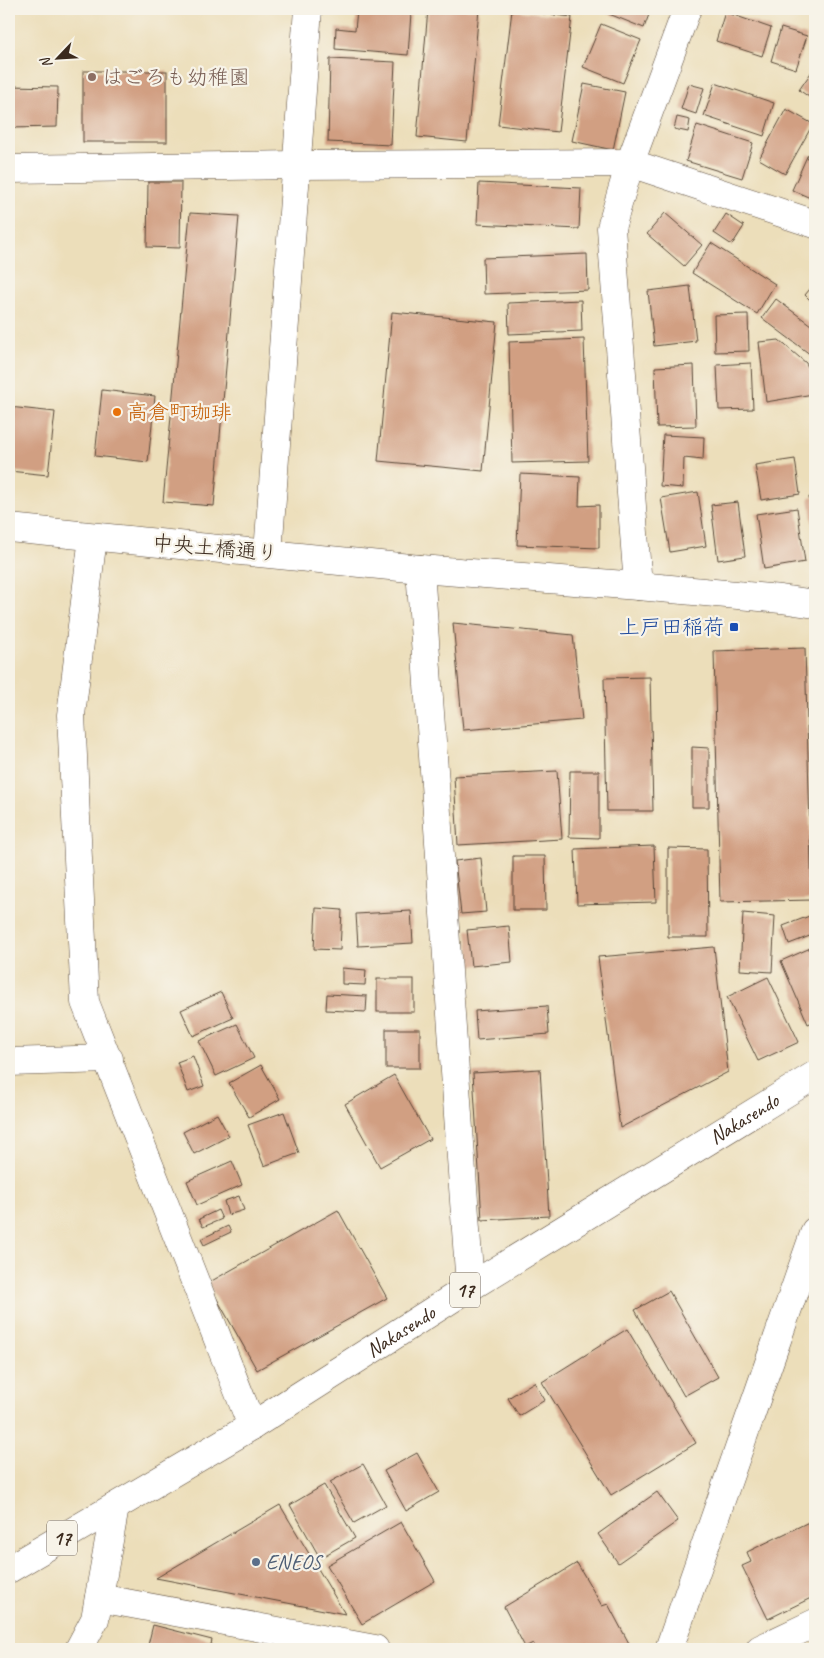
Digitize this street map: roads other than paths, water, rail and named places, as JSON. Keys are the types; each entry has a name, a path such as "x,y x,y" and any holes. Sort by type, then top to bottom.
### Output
{"main road":[{"path":"268,552 308,9"},
{"path":"638,586 611,228 630,163 687,9"},
{"path":"9,169 296,164 630,163 815,224"},
{"name":"中央土橋通り","path":"9,528 268,552 420,569 638,586 781,599 815,604"},
{"path":"93,537 71,715 85,1002 252,1426"},
{"path":"420,569 470,1287"},
{"path":"9,1062 108,1059"},
{"name":"Nakasendo","path":"9,1569 252,1426 470,1287 815,1075"},
{"path":"669,1649 815,1231"},
{"path":"79,1649 95,1619 115,1506"},
{"path":"99,1598 376,1649"},
{"path":"760,1649 815,1623"}],"place":[{"name":"はごろも幼稚園","path":"92,77"},
{"name":"高倉町珈琲","path":"117,412"},
{"name":"上戸田稲荷","path":"734,627"},
{"name":"ENEOS","path":"256,1562"}]}
